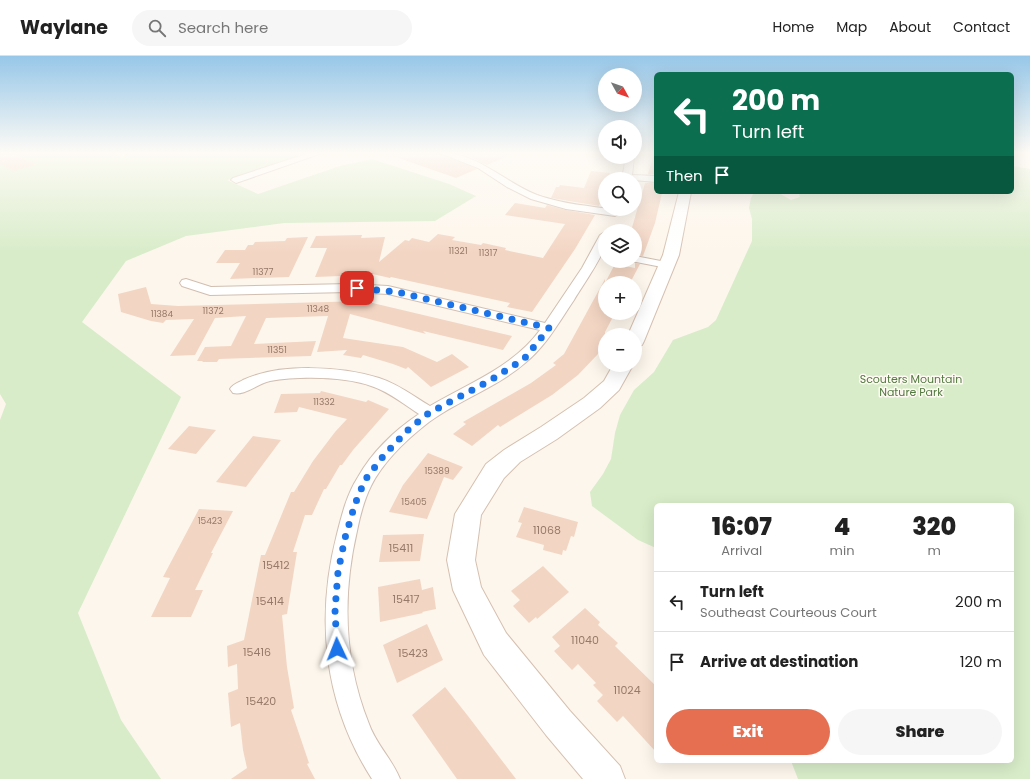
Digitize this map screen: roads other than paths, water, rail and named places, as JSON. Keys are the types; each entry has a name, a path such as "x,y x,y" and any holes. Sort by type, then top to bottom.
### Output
{"street":[{"path":"511,186 534,197 566,206 598,209"},
{"path":"640,328 667,265 676,236 684,194"},
{"path":"387,779 359,732 347,699 337,649 335,610 338,572 345,538 355,504 365,480 385,454 410,428 429,413 489,381 524,359 549,328 598,257"},
{"path":"642,260 667,265"},
{"path":"186,282 210,291 350,288 388,290 549,328"},
{"path":"606,779 558,723 495,644 467,590 461,560 468,514 495,471 512,456 592,402 612,385 620,372"},
{"path":"238,389 258,379 278,376 312,374 352,377 382,384 429,413"}],"park label":[{"name":"Scouters Mountain Nature Park","path":"911,385"}]}
